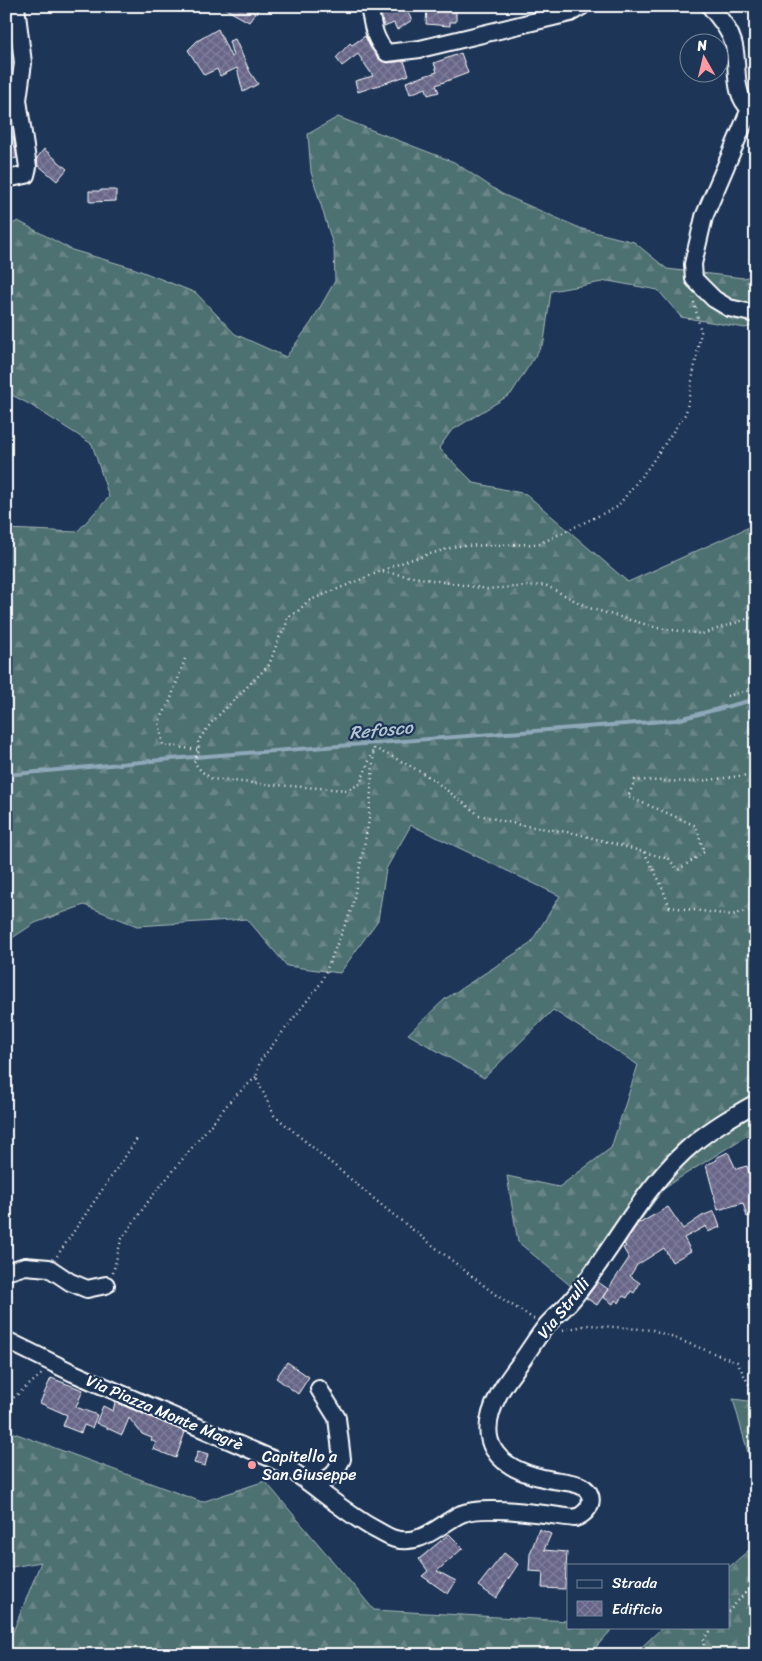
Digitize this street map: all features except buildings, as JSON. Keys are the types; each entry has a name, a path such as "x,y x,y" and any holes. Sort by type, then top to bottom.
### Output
{"street":[{"path":"6,179 26,175 28,167 18,100 23,63 16,6"},
{"path":"369,6 374,32 379,44 387,53 420,49 570,13 582,6"},
{"path":"710,6 731,34 740,94 743,103 753,107 704,217 693,264 694,279 714,299 729,308 756,314"},
{"name":"Via Strulli","path":"590,1503 588,1493 583,1487 577,1484 544,1479 518,1471 498,1456 489,1436 490,1414 500,1393 546,1326 575,1297 661,1175 700,1138 756,1103"},
{"path":"6,1272 25,1266 49,1268 70,1282 87,1289 106,1285"},
{"name":"Via Piazza Monte Magrè","path":"6,1340 51,1362 278,1461 315,1486 360,1521 396,1539 420,1538 461,1514 472,1511 501,1510 576,1518 584,1515 590,1503"},
{"path":"315,1486 334,1474 342,1459 337,1418 319,1389"}],"path":[{"path":"374,748 360,784 347,790 212,779 201,771 194,762 199,750 198,741 212,722 269,665 288,618 308,601 406,561 457,546 539,544 617,507 648,468 686,413 701,332 692,296"},
{"path":"383,572 487,589 545,585 589,608 658,628 702,634 756,616"},
{"path":"185,659 170,700 159,722 163,745 199,750"},
{"path":"727,696 756,689"},
{"path":"374,748 431,778 479,815 520,825 574,833 644,852 669,860 678,870 704,852 696,826 628,797 635,780 693,782 756,774"},
{"path":"106,1285 114,1271 121,1240 150,1199 231,1100 256,1077 260,1061 321,983 352,908 369,820 374,748"},
{"path":"644,852 659,880 670,907 732,915 756,908"},
{"path":"256,1077 274,1115 385,1208 496,1295 546,1326"},
{"path":"49,1268 137,1139"},
{"path":"565,1330 589,1325 653,1330 737,1362 756,1398"},
{"path":"6,1404 40,1377 51,1362"},
{"path":"730,1610 756,1581"},
{"path":"703,1655 704,1638 713,1628"}],"green space":[{"path":"338,117 454,162 502,194 582,229 634,242 667,269 744,278 756,274 756,325 745,328 681,317 658,290 608,281 551,291 544,342 511,394 451,431 439,448 474,483 526,494 628,582 756,524 756,1137 748,1135 665,1187 584,1297 518,1242 507,1176 559,1187 611,1148 638,1065 553,1010 484,1078 408,1034 445,999 530,944 560,896 411,825 386,869 378,920 340,973 287,966 247,919 137,926 84,905 35,923 6,942 6,529 77,532 109,497 92,444 29,404 6,392 6,227 18,221 72,250 133,268 196,293 235,334 286,357 311,323 335,281 334,248 311,172 308,134"},
{"path":"733,1399 756,1402 756,1481"},
{"path":"6,1430 202,1502 265,1481 374,1610 567,1621 567,1628 613,1628 589,1655 6,1655 6,1649 41,1562 6,1568"},
{"path":"756,1544 756,1655 633,1655 662,1628 730,1628 730,1566"}],"waterway":[{"name":"Refosco","path":"6,775 182,758 676,720 756,699"}],"place":[{"name":"Capitello a San Giuseppe","path":"252,1465"}]}
